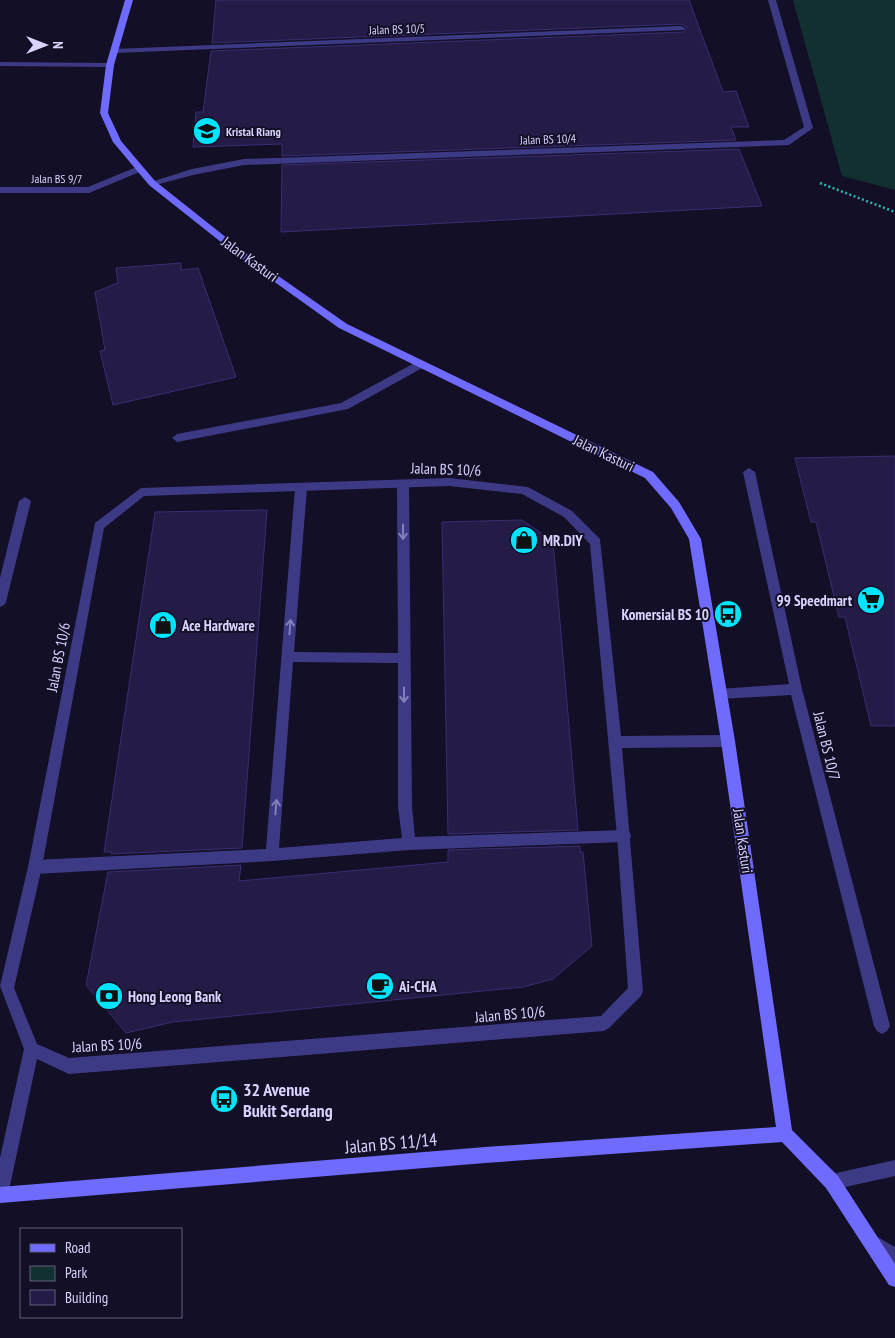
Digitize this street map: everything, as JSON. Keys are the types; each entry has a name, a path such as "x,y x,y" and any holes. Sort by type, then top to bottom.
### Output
{"street":[{"name":"Jalan Kasturi","path":"129,0 110,65 104,112 117,142 152,184 244,256 343,326 649,475 675,506 695,539 728,741 785,1134"},
{"name":"Jalan BS 10/4","path":"152,184 192,172 244,162 786,143 809,128 772,0"},
{"name":"Jalan BS 10/5","path":"114,51 681,28"},
{"path":"0,64 110,65"},
{"name":"Jalan BS 9/7","path":"0,190 89,190 139,169"},
{"path":"178,438 344,406 420,364"},
{"name":"Jalan BS 10/7","path":"749,472 796,689 882,1026"},
{"name":"Jalan BS 10/6","path":"449,482 524,490 568,514 596,542 624,836 636,991 604,1023 70,1066 32,1049 7,988 35,866 99,526 141,492 301,488 449,482"},
{"path":"403,484 405,807 409,844"},
{"path":"272,856 301,488"},
{"path":"0,602 25,501"},
{"path":"288,657 404,658"},
{"path":"720,694 796,689"},
{"path":"615,742 728,741"},
{"path":"35,866 272,856 409,844 624,836"},
{"path":"0,1195 32,1049"},
{"path":"785,1134 832,1182 895,1279"},
{"name":"Jalan BS 11/14","path":"0,1195 475,1156 785,1134"},
{"path":"832,1182 895,1168"},
{"path":"868,1238 895,1257"}],"path":[{"path":"820,182 895,212"}],"green space":[{"path":"793,0 895,0 895,190 842,176"}],"building":[{"path":"216,0 689,0 723,92 736,91 749,127 731,127 736,140 282,156 282,144 193,147 196,112 203,112 211,51 684,32 687,27 681,24 212,43"},
{"path":"739,149 762,206 281,232 282,165"},
{"path":"181,263 181,270 198,268 236,377 113,405 100,351 105,350 95,292 118,283 116,268"},
{"path":"895,456 895,726 871,726 845,617 839,617 816,522 811,522 795,458"},
{"path":"267,510 242,848 111,854 112,852 104,852 155,512"},
{"path":"522,520 553,541 578,830 448,834 442,522"},
{"path":"580,846 580,852 583,852 592,946 553,979 523,987 173,1022 126,1033 86,985 108,872 241,865 239,881 448,862 448,850"}],"place":[{"name":"Kristal Riang","path":"207,131"},
{"name":"MR.DIY","path":"524,540"},
{"name":"99 Speedmart","path":"871,600"},
{"name":"Komersial BS 10","path":"728,614"},
{"name":"Ace Hardware","path":"163,625"},
{"name":"Ai-CHA","path":"380,986"},
{"name":"Hong Leong Bank","path":"109,996"},
{"name":"32 Avenue Bukit Serdang","path":"224,1099"}]}
